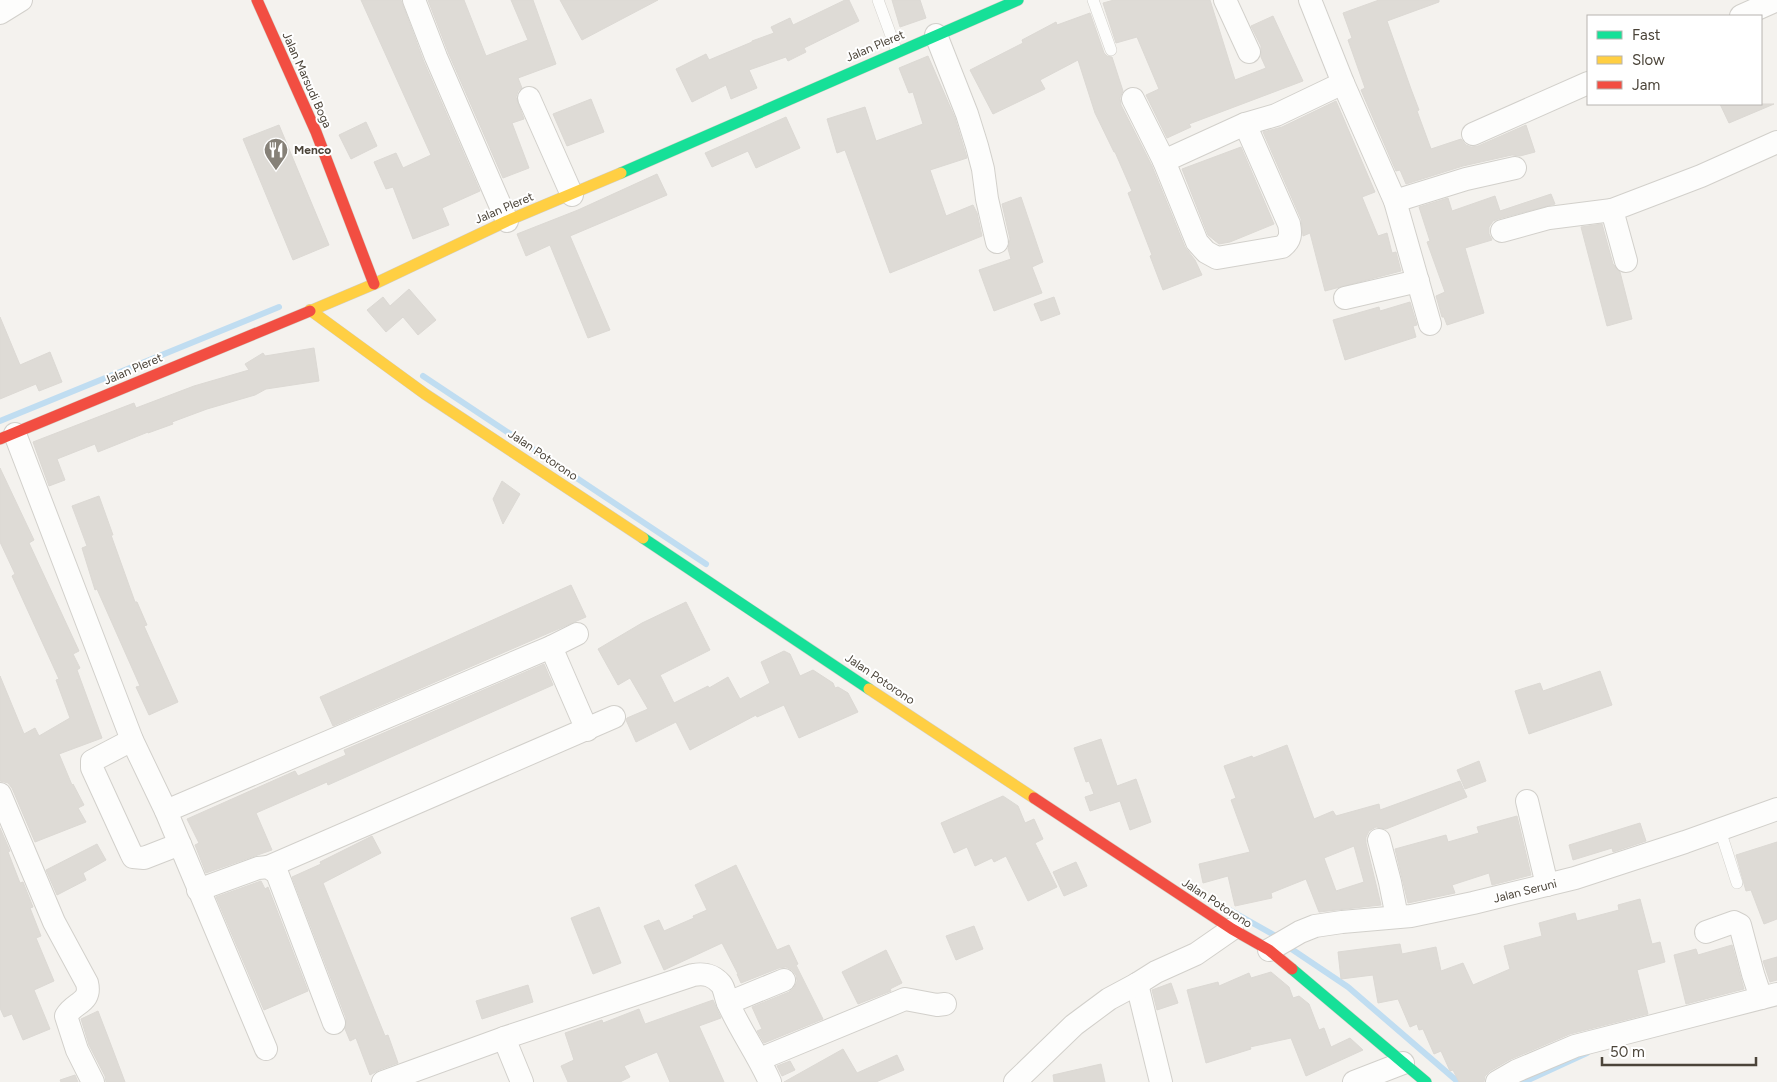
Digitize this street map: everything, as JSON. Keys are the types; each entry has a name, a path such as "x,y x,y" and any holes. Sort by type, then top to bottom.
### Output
{"street":[{"path":"0,13 21,0"},
{"name":"Jalan Marsudi Boga","path":"256,0 316,132 374,284"},
{"path":"414,0 436,57 506,221"},
{"name":"Jalan Pleret","path":"7,436 374,284 506,221 572,195 936,35 979,8 1018,0"},
{"path":"1225,0 1249,52"},
{"path":"1310,0 1343,83 1395,200 1430,324"},
{"path":"1743,15 1777,0"},
{"path":"936,35 967,114 984,169 987,199 997,242"},
{"path":"1164,161 1245,124 1276,115 1343,83"},
{"path":"1473,134 1587,83"},
{"path":"528,98 572,195"},
{"path":"1132,99 1164,161 1197,242 1206,252 1217,258 1282,246 1291,235 1289,224 1245,124"},
{"path":"1502,231 1549,218 1612,210 1701,176 1777,142"},
{"path":"1395,200 1515,168"},
{"path":"1612,210 1626,261"},
{"path":"1345,298 1418,281"},
{"name":"Jalan Potorono","path":"310,310 433,399 1232,929 1269,950 1426,1082"},
{"path":"7,436 132,740 166,810 266,1049"},
{"path":"166,810 552,647 577,634"},
{"path":"552,647 587,730"},
{"path":"198,890 258,868 268,867 614,717"},
{"path":"132,740 91,763 131,853 133,857 144,858 180,844"},
{"path":"0,794 54,922 87,983 89,991 87,997 66,1016 78,1050 93,1082"},
{"path":"1527,801 1547,885"},
{"name":"Jalan Seruni","path":"1269,950 1300,932 1315,926 1411,916 1575,878 1777,810"},
{"path":"1380,840 1397,917"},
{"path":"268,867 277,873 334,1023"},
{"path":"1497,1082 1516,1071 1575,1046 1769,996 1753,974 1740,925 1734,922 1706,932"},
{"path":"1016,1082 1074,1025 1109,999 1156,972 1196,954 1232,929"},
{"path":"383,1082 504,1038 703,973 711,976 722,985 728,1002 760,1059 770,1082"},
{"path":"728,1002 784,980"},
{"path":"1137,984 1161,1082"},
{"path":"760,1059 905,999 931,1004 945,1004"},
{"path":"504,1038 522,1082"},
{"path":"1354,1082 1403,1063"}],"lane":[{"path":"878,0 896,52"},
{"path":"1092,0 1112,50"},
{"path":"1720,830 1737,883"}],"building":[{"path":"361,0 401,0 424,62 480,191 442,208 449,225 413,239 393,187 386,189 374,162 396,153 403,168 431,155"},
{"path":"428,0 464,0 486,56 528,40 511,0 533,0 556,64 518,78 522,88 518,91 516,97 524,119 512,123 529,168 503,178 448,52"},
{"path":"560,0 658,0 582,40"},
{"path":"845,0 849,0 859,21 804,48 806,52 788,61 786,57 749,70 757,88 731,99 726,85 692,102 676,69 706,54 709,60 774,33 771,27 790,18 793,25"},
{"path":"892,0 920,0 926,18 900,27"},
{"path":"1114,0 1210,0 1235,80 1266,68 1261,57 1261,46 1251,26 1273,16 1303,81 1189,124 1191,127 1167,138 1146,95 1159,89 1137,37 1116,43 1103,3"},
{"path":"1379,0 1439,0 1439,2 1387,21 1431,149 1461,139 1466,145 1471,147 1478,146 1526,125 1535,152 1463,166 1406,184 1400,170 1396,171 1361,90 1365,88 1348,40 1352,38 1343,13"},
{"path":"1090,13 1104,53 1112,57 1123,91 1120,98 1121,105 1152,166 1185,247 1195,260 1202,275 1163,290 1150,256 1152,255 1128,193 1132,191 1095,113 1078,60 1040,80 1045,89 993,114 970,70 1023,43 1022,40 1056,22 1057,25"},
{"path":"928,56 955,118 967,158 930,170 946,216 973,205 977,213 982,236 890,273 845,150 837,153 827,119 865,107 876,141 923,124 913,92 909,93 899,68"},
{"path":"591,99 604,132 567,146 553,114"},
{"path":"1336,101 1375,192 1362,197 1378,236 1387,233 1392,253 1396,252 1401,271 1325,291 1310,233 1303,236 1301,219 1263,132 1282,127"},
{"path":"1774,104 1729,123 1720,105"},
{"path":"786,117 800,148 756,168 748,151 712,167 705,153"},
{"path":"366,122 377,146 351,159 339,135"},
{"path":"279,125 329,245 293,260 243,139"},
{"path":"1241,147 1274,224 1230,242 1219,244 1208,235 1182,169"},
{"path":"657,174 667,195 570,236 610,330 588,338 550,245 526,256 517,234 578,210"},
{"path":"1551,194 1555,204 1493,221 1489,227 1489,234 1492,240 1465,248 1484,313 1447,325 1444,317 1442,317 1436,296 1445,292 1427,242 1430,241 1419,207 1448,198 1452,211 1495,196 1500,211"},
{"path":"1021,197 1043,262 1032,267 1042,293 994,311 979,270 1011,259 1008,249 1010,239 1002,204"},
{"path":"1602,224 1613,264 1620,272 1632,319 1607,326 1581,227"},
{"path":"409,289 436,320 418,335 403,317 386,332 367,310 383,297 390,306"},
{"path":"1054,297 1060,314 1041,321 1034,304"},
{"path":"1410,302 1417,325 1413,326 1416,337 1345,360 1333,320 1379,307 1380,311"},
{"path":"0,317 20,365 50,352 62,382 39,391 36,384 0,399"},
{"path":"314,348 319,381 266,389 255,395 207,409 172,422 173,424 98,452 95,444 57,459 65,480 49,486 33,442 134,403 136,408 194,386 249,370 245,364 263,353 265,356"},
{"path":"0,468 34,540 29,543 79,651 73,654 80,668 77,670 102,738 59,754 72,785 84,805 78,808 86,822 35,842 12,788 8,783 0,781 0,676 24,734 35,728 39,736 70,718 56,680 59,679 12,576 15,574 0,542"},
{"path":"502,481 520,494 503,524 493,499"},
{"path":"99,496 135,602 137,602 147,625 144,626 178,702 149,715 136,687 140,686 97,589 95,590 82,548 87,546 72,506"},
{"path":"571,585 586,617 333,726 320,697"},
{"path":"686,602 710,650 660,675 674,703 708,686 709,688 728,677 740,699 770,683 761,662 784,651 790,654 800,676 813,670 833,683 835,688 838,687 848,693 858,712 799,738 784,705 757,717 756,715 690,750 676,722 636,742 626,720 648,709 630,678 618,685 598,649 642,623"},
{"path":"544,664 553,685 328,785 327,782 256,813 272,850 206,873 195,845 199,843 187,819 295,771 298,776 346,755 344,750"},
{"path":"1600,671 1612,705 1529,734 1515,691 1540,683 1543,691"},
{"path":"1101,739 1117,786 1136,779 1151,822 1130,830 1120,801 1090,811 1085,797 1094,794 1089,781 1086,782 1074,748"},
{"path":"1287,745 1314,819 1333,811 1336,816 1379,804 1380,810 1460,781 1467,797 1386,829 1376,827 1369,831 1366,843 1381,905 1319,912 1306,879 1271,893 1272,898 1235,906 1228,876 1203,883 1199,864 1250,852 1231,800 1236,798 1224,766 1252,756 1253,758","holes":["1354,846 1364,882 1336,891 1324,858"]},
{"path":"1479,761 1486,781 1465,789 1457,770"},
{"path":"1003,796 1018,806 1025,823 1034,819 1043,839 1035,843 1057,887 1028,901 1006,856 994,862 992,858 975,866 967,847 954,853 941,823"},
{"path":"1517,816 1531,875 1492,885 1489,873 1452,885 1455,893 1408,903 1395,849 1446,835 1448,842 1479,833 1477,827"},
{"path":"1640,823 1646,841 1613,852 1612,848 1573,860 1569,845"},
{"path":"0,828 10,851 8,852 20,883 23,882 33,907 30,908 41,936 36,938 54,981 34,990 50,1029 23,1040 12,1014 4,1017 0,1008"},
{"path":"372,836 381,853 323,883 385,1036 388,1035 398,1063 370,1075 356,1038 350,1041 345,1029 346,1018 292,877 321,864 320,862"},
{"path":"1777,842 1777,919 1764,924 1751,890 1746,891 1736,855"},
{"path":"97,844 106,860 83,873 86,880 57,895 46,870"},
{"path":"1076,862 1087,886 1064,896 1053,872"},
{"path":"736,865 777,950 789,945 798,964 796,965 823,1019 764,1043 757,1031 762,1029 752,1007 789,992 794,988 797,981 796,975 792,970 786,967 779,968 741,983 722,943 664,970 644,926 659,920 664,931 707,910 695,885"},
{"path":"261,881 265,889 268,887 308,991 264,1010 216,897"},
{"path":"1640,899 1652,944 1660,942 1665,962 1637,970 1648,1014 1570,1034 1509,1060 1490,1071 1485,1076 1484,1082 1459,1082 1453,1070 1450,1071 1441,1051 1434,1054 1423,1029 1419,1030 1417,1024 1410,1027 1398,999 1378,1003 1373,975 1341,979 1338,952 1400,944 1402,954 1436,947 1441,971 1463,963 1473,985 1510,969 1504,946 1542,936 1539,923 1575,913 1577,921 1619,910 1618,905"},
{"path":"599,907 621,963 593,974 571,918"},
{"path":"974,926 983,949 956,960 946,936"},
{"path":"1732,945 1744,989 1686,1004 1674,955 1696,949 1698,955"},
{"path":"886,950 902,983 890,989 891,991 858,1004 842,972"},
{"path":"1777,957 1777,980 1770,982 1763,961"},
{"path":"1271,972 1289,987 1293,998 1299,996 1309,1004 1319,1030 1324,1028 1331,1047 1350,1038 1363,1050 1306,1076 1291,1038 1250,1047 1251,1049 1206,1063 1187,990 1218,982 1219,986 1249,973 1251,978"},
{"path":"1171,983 1178,1003 1157,1010 1152,990"},
{"path":"528,985 533,1002 482,1019 476,1001"},
{"path":"713,1000 721,1018 699,1026 724,1082 670,1082 657,1052 624,1066 630,1077 620,1082 568,1082 561,1066 574,1060 565,1033 602,1020 603,1023 639,1009 645,1024"},
{"path":"98,1011 125,1082 106,1082 105,1076 89,1045 81,1019"},
{"path":"843,1049 857,1073 897,1055 904,1070 876,1082 784,1082"},
{"path":"790,1061 795,1070 782,1076 777,1066"},
{"path":"1101,1064 1105,1082 1054,1082 1053,1075"},
{"path":"75,1075 78,1082 61,1082 60,1080"}],"waterway":[{"path":"0,421 279,307"},
{"path":"423,376 706,564"},
{"path":"1219,904 1274,935"},
{"path":"1287,946 1348,987 1457,1081"},
{"path":"1524,1082 1587,1053"}],"traffic: fast":[{"path":"621,173 1018,0"},
{"path":"643,538 869,689"},
{"path":"1292,969 1426,1082"}],"traffic: slow":[{"path":"310,311 374,284 507,221 621,173"},
{"path":"310,310 425,394 643,538"},
{"path":"869,689 1034,798"}],"traffic: jam":[{"path":"257,0 316,132 374,284"},
{"path":"0,439 310,311"},
{"path":"1034,798 1232,929 1269,950 1292,969"}],"place":[{"name":"Menco","path":"276,171"}]}
